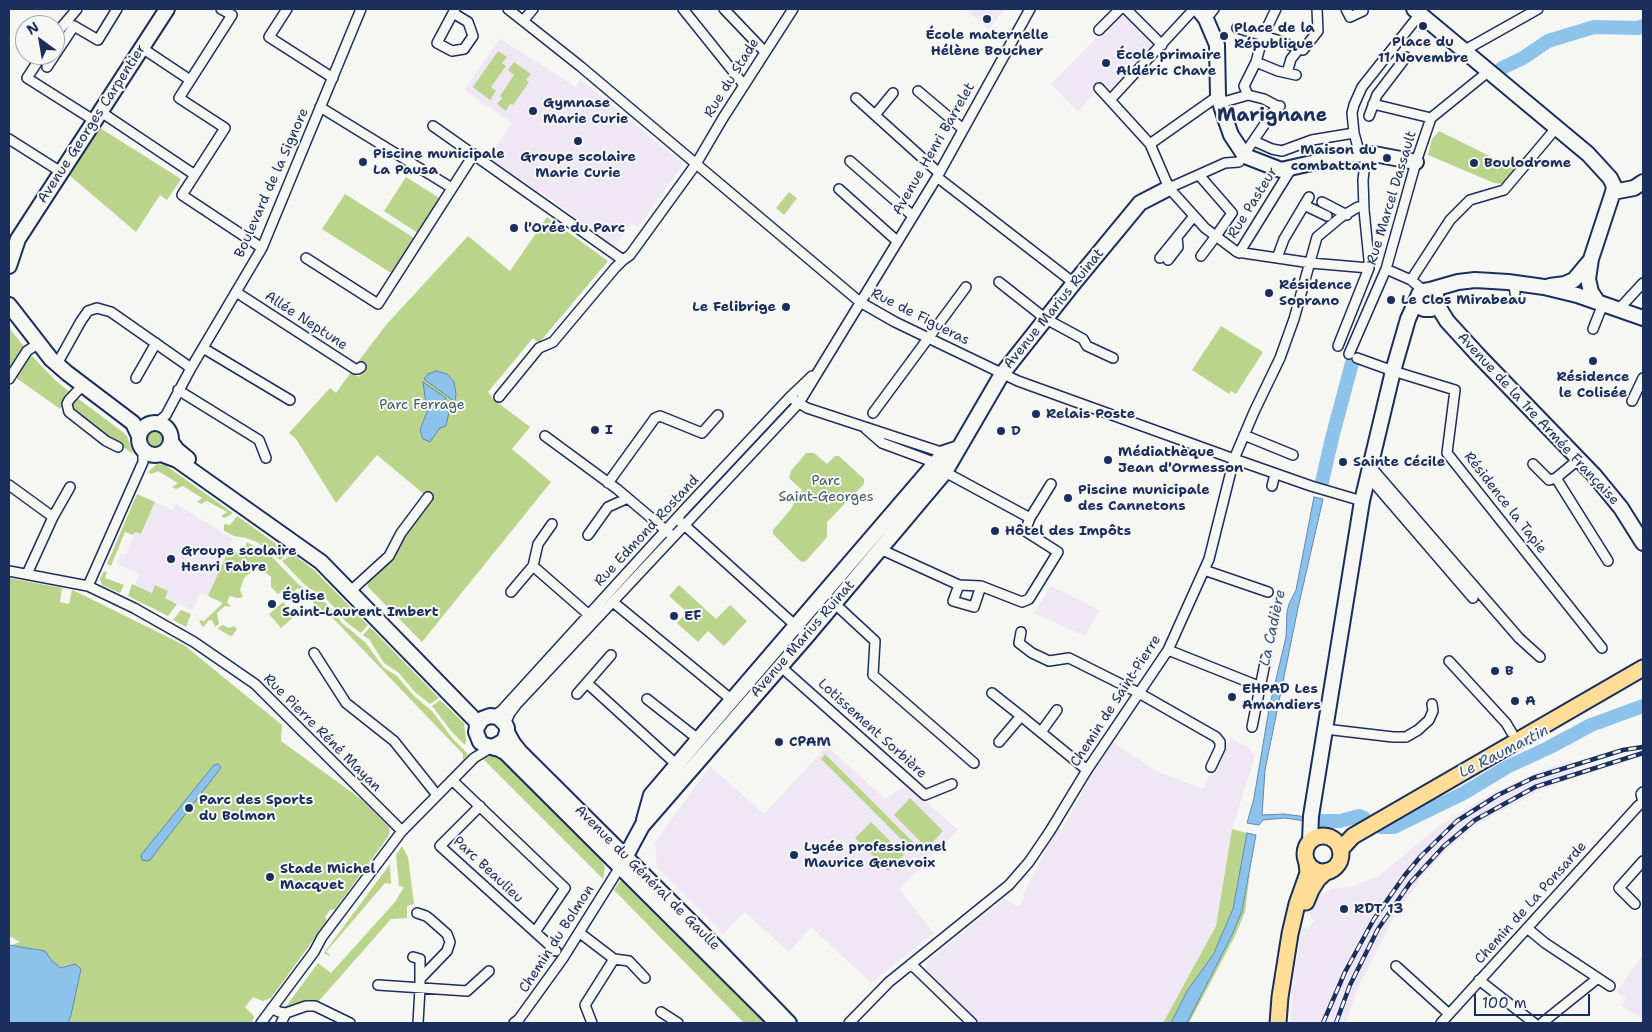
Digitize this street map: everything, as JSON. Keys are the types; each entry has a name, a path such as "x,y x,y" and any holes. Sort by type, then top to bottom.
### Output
{"main road":[{"path":"1418,797 1457,766 1643,658"},
{"path":"1340,850 1353,836 1389,814 1643,668"},
{"path":"1278,1023 1280,996 1290,934 1297,904 1308,873 1305,852 1321,838 1389,814"},
{"path":"1284,1023 1285,995 1298,922 1311,890 1318,879 1334,868 1340,857 1338,844 1321,838"},
{"path":"1307,863 1315,870 1327,871"}],"street":[{"path":"65,23 77,9"},
{"path":"48,67 74,26 98,40 117,9"},
{"name":"Avenue Georges Carpentier","path":"9,266 13,244 167,9"},
{"path":"221,9 232,15 178,98 225,128 182,195 262,248"},
{"path":"286,9 269,37 332,78"},
{"name":"Boulevard de la Signore","path":"88,586 153,439 178,390 262,248 361,9"},
{"name":"Rue de Figueras","path":"508,9 580,66 860,302 895,322 1002,374 1275,474 1362,500"},
{"path":"523,21 533,9"},
{"path":"683,9 744,85"},
{"path":"724,9 765,52"},
{"name":"Rue du Stade","path":"499,397 539,348 553,342 623,260 630,255 696,164 793,9"},
{"name":"Avenue Henri Barrelet","path":"860,302 938,175 1030,9"},
{"path":"1099,30 1120,9"},
{"path":"1126,9 1162,45"},
{"path":"1248,95 1244,86 1256,62 1263,36 1276,9"},
{"path":"1256,62 1291,74 1291,59 1318,31 1317,9"},
{"path":"1465,50 1538,9"},
{"path":"454,11 468,22 473,36 464,49 452,52 437,43 454,11"},
{"path":"1110,100 1162,45 1203,11 1217,45 1219,100 1231,135 1244,156 1281,170 1331,158 1374,154 1416,162"},
{"path":"1348,13 1363,11"},
{"path":"1338,346 1370,260 1364,206 1363,155 1354,133 1352,113 1362,87 1417,12 1557,127 1588,154 1610,178 1614,186 1614,192 1591,259 1588,279 1580,287"},
{"path":"1238,28 1277,40 1301,50"},
{"path":"142,48 190,80"},
{"path":"1370,116 1377,95 1406,57"},
{"path":"35,65 27,78 98,117 195,175"},
{"name":"Rue Marcel Dassault","path":"1393,371 1353,356 1386,269 1416,162 1431,118 1489,71"},
{"path":"1099,88 1150,144 1169,188 1205,228 1239,252 1311,263 1368,268"},
{"path":"918,91 963,129"},
{"path":"875,115 893,94"},
{"path":"1150,144 1219,100 1248,95 1264,98 1278,106 1239,162 1225,163 1169,188"},
{"path":"856,98 938,175 1074,283"},
{"path":"1373,104 1431,118"},
{"path":"320,107 452,188"},
{"path":"433,126 623,260"},
{"path":"1411,280 1450,220 1470,200 1504,190 1557,127"},
{"path":"1254,141 1282,151 1312,140 1354,133"},
{"path":"9,139 61,172"},
{"path":"306,258 378,304 474,154"},
{"path":"850,161 913,216"},
{"name":"Rue Pasteur","path":"1239,252 1291,169"},
{"path":"1199,175 1232,213 1201,256"},
{"path":"1614,192 1634,188 1643,182"},
{"name":"Avenue Marius Ruinat","path":"642,826 651,796 796,626 942,462 959,448 1002,374 1140,203 1169,188"},
{"path":"839,189 897,241"},
{"path":"1277,258 1284,239 1307,201 1328,216"},
{"path":"1322,202 1344,216"},
{"name":"Chemin de Saint-Pierre","path":"849,1023 890,982 1009,885 1029,862 1087,770 1168,650 1209,559 1234,459 1280,358 1294,319 1317,237 1344,216 1358,207 1364,206"},
{"path":"1164,259 1178,247 1177,237 1194,216"},
{"path":"1386,269 1411,280 1428,300"},
{"path":"1321,838 1313,831 1310,820 1362,500 1393,371 1408,319 1448,284 1475,280 1514,288 1565,284 1580,287 1600,302 1643,318"},
{"path":"999,282 1046,320 1083,339 1087,346 1113,358"},
{"path":"1618,310 1643,283"},
{"path":"873,413 966,287"},
{"name":"Allée Neptune","path":"236,292 355,369 361,367"},
{"name":"Avenue de la 1re Armée Française","path":"1428,300 1517,396 1625,506 1643,543"},
{"name":"Rue Edmond Rostand","path":"491,726 510,713 799,403 860,302"},
{"path":"1593,329 1600,302"},
{"path":"57,364 81,321 88,312 97,308 111,312 190,368"},
{"path":"11,310 57,364 82,385 133,423 177,460 321,562 476,721 491,726"},
{"path":"9,379 27,351 38,343"},
{"path":"136,378 156,343"},
{"path":"203,348 290,400"},
{"name":"Rue Edmond Rostand","path":"474,758 501,711 677,518 789,398 823,365"},
{"name":"Résidence la Tapie","path":"1393,371 1455,390 1447,453 1602,648"},
{"path":"1632,402 1643,378"},
{"path":"82,385 67,404 69,412 118,447"},
{"path":"178,390 259,440 266,458"},
{"path":"789,398 807,408 862,426 942,462 1030,518"},
{"path":"608,483 655,418 660,416 702,433 718,415"},
{"path":"862,426 882,443 942,462"},
{"path":"1244,434 1293,454"},
{"path":"545,436 628,498 674,536"},
{"path":"153,439 169,447 171,442 181,454 325,557 504,740 474,758 402,831 322,937 314,952 261,1023"},
{"path":"1533,464 1549,480 1556,478 1579,459"},
{"name":"Avenue Marius Ruinat","path":"622,862 642,826 880,549 942,462"},
{"path":"1369,471 1473,598"},
{"path":"1369,471 1519,638 1540,657"},
{"path":"1272,486 1275,474"},
{"path":"1556,478 1608,561"},
{"path":"880,549 958,585 981,586 1022,602 1029,599 1058,552 1025,531 1030,518 1051,484"},
{"path":"9,485 53,517"},
{"path":"26,574 53,517 70,487"},
{"path":"356,587 388,556 401,533 428,498"},
{"path":"588,535 608,507 628,498"},
{"path":"677,518 807,636"},
{"path":"511,592 533,566 538,544 552,524"},
{"path":"533,566 588,614"},
{"path":"1204,570 1268,592"},
{"name":"Rue Pierre Réné Mayan","path":"9,571 88,586 134,608 194,642 255,684 402,831"},
{"path":"958,585 953,601 974,607 981,586"},
{"path":"613,602 732,700"},
{"path":"834,603 876,641 873,675 974,763"},
{"path":"1021,632 1020,643 1032,653 1049,661 1069,658 1139,692 1216,737 1220,742 1220,748 1211,767"},
{"path":"1168,650 1261,687"},
{"path":"314,654 346,703 394,741 437,795"},
{"path":"577,694 611,655"},
{"path":"1252,727 1266,658"},
{"path":"1449,661 1506,723 1512,733"},
{"name":"Lotissement Sorbière","path":"780,666 925,795 952,784"},
{"path":"587,683 677,764"},
{"path":"992,693 1087,770"},
{"path":"647,699 698,739"},
{"path":"1325,729 1393,737 1406,736 1418,730 1429,720 1433,711 1432,704"},
{"path":"1040,732 1057,710"},
{"path":"999,742 1021,716"},
{"name":"Avenue du Général de Gaulle","path":"777,1023 622,862 513,743 491,726 484,745 506,753 622,862 789,1023"},
{"path":"452,780 565,888 535,932"},
{"path":"1643,792 1641,794 1643,802"},
{"name":"Chemin de La Ponsarde","path":"1441,1023 1643,802"},
{"name":"Parc Beaulieu","path":"480,806 440,846 556,951"},
{"path":"1635,904 1619,888 1643,861"},
{"name":"Chemin du Bolmon","path":"519,1022 580,933 622,862"},
{"path":"417,913 430,919 447,934 450,942 447,951 420,984"},
{"path":"1528,928 1545,943 1610,986"},
{"path":"580,933 614,960 629,961 645,978"},
{"path":"413,957 420,959 418,1023"},
{"path":"592,1023 585,1006 614,960"},
{"path":"911,964 972,1023"},
{"path":"1396,966 1450,1014"},
{"path":"378,985 420,984 467,990 489,972"},
{"path":"1542,1023 1598,978"},
{"path":"1480,980 1534,1023"},
{"path":"270,1011 286,1013 310,1006 350,1023"},
{"path":"660,1012 678,1023"},
{"path":"281,1023 286,1013"}],"shaded area":[{"name":"École maternelle Hélène Boucher","path":"965,9 1005,9 989,29"},
{"name":"École primaire Aldéric Chave","path":"1125,9 1160,43 1110,96 1099,87 1078,112 1051,84"},
{"name":"Groupe scolaire Marie Curie","path":"500,39 576,87 580,79 681,162 682,166 638,227 632,223 613,248 540,191 538,193 488,158 512,123 464,90"},
{"name":"Groupe scolaire Henri Fabre","path":"155,502 173,510 176,504 233,539 208,596 200,593 193,610 165,598 168,591 156,586 152,593 135,585 139,574 117,564 121,553 125,555 135,532 142,534"},
{"path":"1051,586 1099,610 1085,636 1034,613"},
{"path":"1231,738 1248,747 1255,756 1232,829 1216,926 1163,1023 979,1023 926,974 927,962 1004,899 1019,907 1025,897 1023,895 1057,828 1062,830 1110,740 1156,771 1203,789 1222,748 1225,748"},
{"name":"Lycée professionnel Maurice Genevoix","path":"827,746 885,799 907,785 958,830 899,889 934,933 871,983 811,927 789,952 745,912 723,934 657,868 655,842 710,766 764,814"},
{"path":"1572,760 1575,778 1549,787 1493,815 1472,828 1425,873 1392,921 1359,985 1346,1023 1291,1023 1292,986 1302,928 1309,929 1314,920 1309,913 1316,897 1331,889 1354,886 1379,876 1439,826 1487,796 1535,773"},
{"path":"1643,955 1643,1019 1622,1006 1626,998 1616,992"}],"green space":[{"path":"498,51 507,57 502,63 506,66 491,87 496,91 490,100 473,87"},
{"path":"514,62 531,74 526,80 529,82 513,105 510,104 506,111 497,104 514,75 508,70"},
{"path":"100,128 181,179 167,200 160,195 136,232 69,175"},
{"name":"Boulodrome","path":"1439,131 1518,170 1509,181 1502,184 1494,183 1428,155 1432,139"},
{"path":"406,177 441,199 418,233 384,211"},
{"path":"789,192 797,198 784,215 776,208"},
{"path":"345,194 414,238 391,273 322,229"},
{"name":"Parc Ferrage","path":"547,217 608,261 539,343 533,338 488,392 493,399 530,427 512,449 551,482 422,642 368,587 367,581 393,558 410,527 431,500 377,455 336,503 296,439 289,433 330,388 336,393 351,372 359,377 365,369 357,363 386,325 468,236 510,271"},
{"path":"1221,326 1263,352 1236,394 1231,391 1229,394 1192,370"},
{"path":"9,328 26,349 9,374"},
{"path":"31,355 57,382 71,393 60,409 15,377"},
{"path":"76,397 127,436 133,454 72,412 71,402"},
{"path":"151,428 159,428 166,435 166,443 159,450 151,450 144,443 144,435"},
{"name":"Parc Saint-Georges","path":"806,453 814,453 827,464 835,456 839,456 864,479 864,484 827,522 827,537 805,562 800,561 773,534 773,530 791,509 802,490 789,478 791,471"},
{"path":"157,464 165,465 233,513 224,518 221,516 227,512 207,501 201,504 197,502 202,498 183,486 176,489 172,487 178,483 158,471 151,474 148,472"},
{"path":"137,494 155,502 141,534 135,532 133,535 125,532 111,566 107,564"},
{"path":"237,516 289,553 280,560 257,542 234,536 224,531 224,524 230,525"},
{"path":"247,542 272,557 298,584 327,604 342,623 366,643 383,667 397,676 413,695 432,711 453,739 467,753 467,756 463,760 463,754 326,611 324,613 298,588 287,597 282,591 278,594 271,587 271,577 260,570 251,572 244,578 240,590 243,597 230,596 227,602 231,607 225,606 217,613 219,624 215,627 212,620 208,621 204,627 202,626 199,621 204,621 223,603 208,596 229,549 244,555"},
{"path":"293,554 314,570 368,625 361,633 346,622 326,599 305,585 282,561"},
{"path":"104,571 107,572 105,578 124,585 120,593 102,585 100,579"},
{"name":"Parc des Sports du Bolmon","path":"9,578 62,588 60,602 69,604 72,590 75,591 184,645 282,725 281,741 361,799 388,826 390,830 388,837 335,909 330,910 325,917 327,921 271,998 263,1001 253,997 245,1007 253,1015 254,1018 251,1023 68,1023 81,969 70,966 61,968 51,961 45,951 11,945 20,942 9,936"},
{"path":"132,584 152,593 155,585 168,591 165,598 177,604 168,616 128,596"},
{"path":"679,585 716,619 730,605 747,621 724,646 708,631 698,642 677,623 687,612 669,596"},
{"path":"283,602 296,615 281,628 269,614"},
{"path":"181,610 191,614 186,627 173,620"},
{"path":"223,625 229,628 234,626 237,629 230,636 217,628"},
{"path":"370,627 439,698 430,704 415,692 399,673 384,663 369,639 363,635"},
{"path":"440,700 464,723 465,745 452,732 432,706"},
{"path":"491,754 501,757 600,858 605,867 603,879 483,759"},
{"path":"825,754 916,845 911,849 821,759"},
{"path":"910,798 943,831 927,848 894,815"},
{"path":"871,822 904,855 888,871 855,838"},
{"path":"1232,829 1247,833 1233,909 1213,955 1187,991 1171,1023 1163,1023 1216,926"},
{"path":"402,846 408,857 414,904 407,906 407,918 391,919 318,1002 309,1000 285,1008 318,963 331,973 395,902 404,887 399,886 396,855"},
{"path":"390,864 391,884 385,883 326,952 330,955 324,953"},
{"path":"1250,871 1245,912 1235,936 1189,1023 1187,1023 1232,935 1242,911"},
{"path":"620,881 624,881 765,1023 744,1023 614,890"}],"water":[{"path":"436,371 447,374 454,382 455,402 424,379 428,374"},
{"path":"423,382 446,398 442,406 449,412 446,426 440,428 430,442 423,439 420,430 427,412"},
{"path":"1314,497 1323,499 1298,608 1265,770 1262,815 1284,814 1307,817 1305,821 1285,818 1263,820 1259,825 1247,823 1254,798 1269,709 1286,637 1287,612 1296,590"},
{"path":"218,764 221,767 220,769 150,860 142,860 141,855 214,765"},
{"path":"1247,833 1256,835 1242,911 1232,935 1187,1023 1171,1023 1187,991 1213,955 1233,909"},
{"path":"9,945 45,951 52,961 61,968 75,964 81,969 68,1023 9,1023"}],"waterway":[{"name":"La Cadière","path":"1502,68 1523,58 1548,41 1594,27 1638,28 1643,26"},
{"name":"La Cadière","path":"1322,482 1352,363"},
{"name":"Le Raumartin","path":"1381,827 1394,827 1464,793 1507,767 1591,725 1643,706"},
{"name":"Le Raumartin","path":"1317,821 1340,821 1359,816 1364,818"}],"railway":[{"path":"1323,1023 1345,972 1374,919 1421,856 1457,821 1498,795 1533,778 1623,750 1643,747"},
{"path":"1336,1023 1350,985 1378,929 1410,883 1444,846 1475,820 1535,787 1643,753"}],"place":[{"name":"École maternelle Hélène Boucher","path":"987,19"},
{"name":"Place du 11 Novembre","path":"1423,26"},
{"name":"Place de la République","path":"1224,36"},
{"name":"École primaire Aldéric Chave","path":"1106,63"},
{"name":"Gymnase Marie Curie","path":"533,111"},
{"name":"Groupe scolaire Marie Curie","path":"578,141"},
{"name":"Maison du combattant","path":"1387,158"},
{"name":"Piscine municipale La Pausa","path":"363,162"},
{"name":"Boulodrome","path":"1474,163"},
{"name":"l'Orée du Parc","path":"514,228"},
{"name":"Résidence Soprano","path":"1269,293"},
{"name":"Le Clos Mirabeau","path":"1391,300"},
{"name":"Le Felibrige","path":"786,307"},
{"name":"Résidence le Colisée","path":"1593,361"},
{"name":"Relais Poste","path":"1036,414"},
{"name":"I","path":"595,430"},
{"name":"D","path":"1001,431"},
{"name":"Médiathèque Jean d'Ormesson","path":"1108,460"},
{"name":"Sainte Cécile","path":"1343,462"},
{"name":"Piscine municipale des Cannetons","path":"1068,498"},
{"name":"Hôtel des Impôts","path":"995,531"},
{"name":"Groupe scolaire Henri Fabre","path":"171,559"},
{"name":"Église Saint-Laurent Imbert","path":"272,604"},
{"name":"EF","path":"674,616"},
{"name":"B","path":"1495,671"},
{"name":"EHPAD Les Amandiers","path":"1232,697"},
{"name":"A","path":"1515,701"},
{"name":"CPAM","path":"779,742"},
{"name":"Parc des Sports du Bolmon","path":"189,808"},
{"name":"Lycée professionnel Maurice Genevoix","path":"794,855"},
{"name":"Stade Michel Macquet","path":"270,877"},
{"name":"RDT 13","path":"1344,909"}],"district":[{"name":"Marignane","path":"1272,116"}]}
